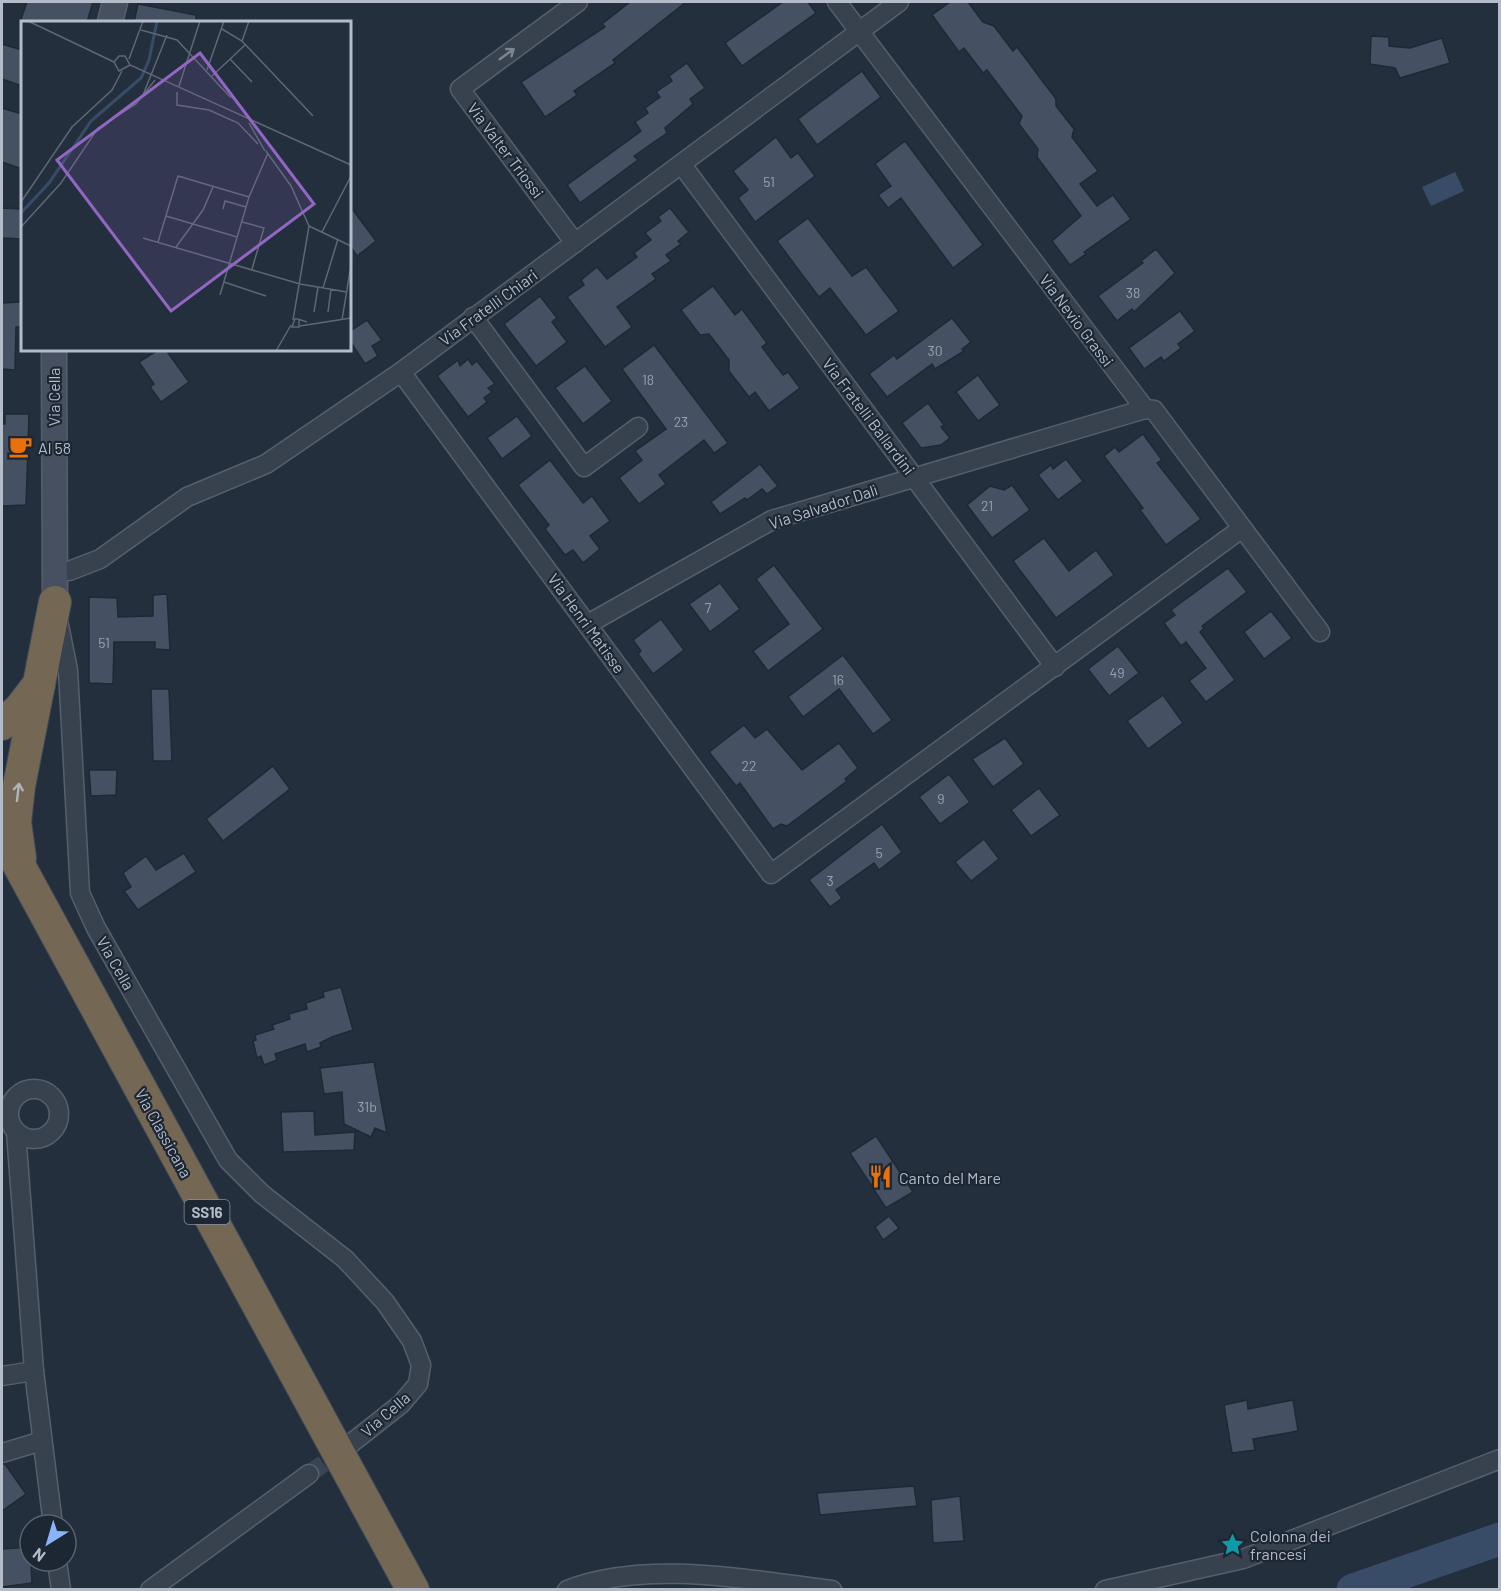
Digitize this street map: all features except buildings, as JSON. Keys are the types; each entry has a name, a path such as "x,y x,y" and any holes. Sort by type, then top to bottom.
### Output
{"highway":[{"path":"11,874 19,786 55,602"},
{"path":"2,723 19,710 41,681"},
{"name":"Via Classicana","path":"2,834 11,874 390,1590"},
{"name":"Via Classicana","path":"11,874 412,1590"}],"street":[{"path":"110,21 115,2"},
{"name":"Via Valter Triossi","path":"575,243 460,89 578,2"},
{"name":"Via Nevio Grassi","path":"837,2 1145,409 1154,410 1320,632"},
{"name":"Via Fratelli Chiari","path":"55,571 69,571 100,559 187,497 266,464 401,372 899,2"},
{"name":"Via Fratelli Ballardini","path":"682,165 1055,668"},
{"path":"473,317 584,467 638,427"},
{"name":"Via Cella","path":"54,351 55,602 68,670 80,893 96,928 228,1160 262,1194 345,1259 385,1302 418,1353 420,1375 418,1384 411,1394 349,1445"},
{"name":"Via Henri Matisse","path":"401,372 771,874 1055,668"},
{"name":"Via Salvador Dalì","path":"588,624 772,520 1145,409"},
{"path":"1055,668 1241,529"},
{"path":"16,1132 34,1371 51,1513"},
{"path":"2,1376 34,1371"},
{"path":"2,1453 42,1441"},
{"path":"1106,1590 1243,1559 1500,1458"},
{"path":"150,1590 309,1474"},
{"path":"59,1573 61,1590"},
{"path":"567,1590 617,1578 692,1573 832,1590"},
{"path":"602,1590 617,1578"}],"water":[{"path":"1455,172 1464,191 1431,206 1422,187"}],"waterway":[{"path":"1353,1590 1500,1539"}],"tunnel":[{"path":"309,1474 344,1449"}],"place":[{"name":"Al 58","path":"20,447"},
{"name":"Canto del Mare","path":"881,1177"},
{"name":"Colonna dei francesi","path":"1232,1544"}]}
